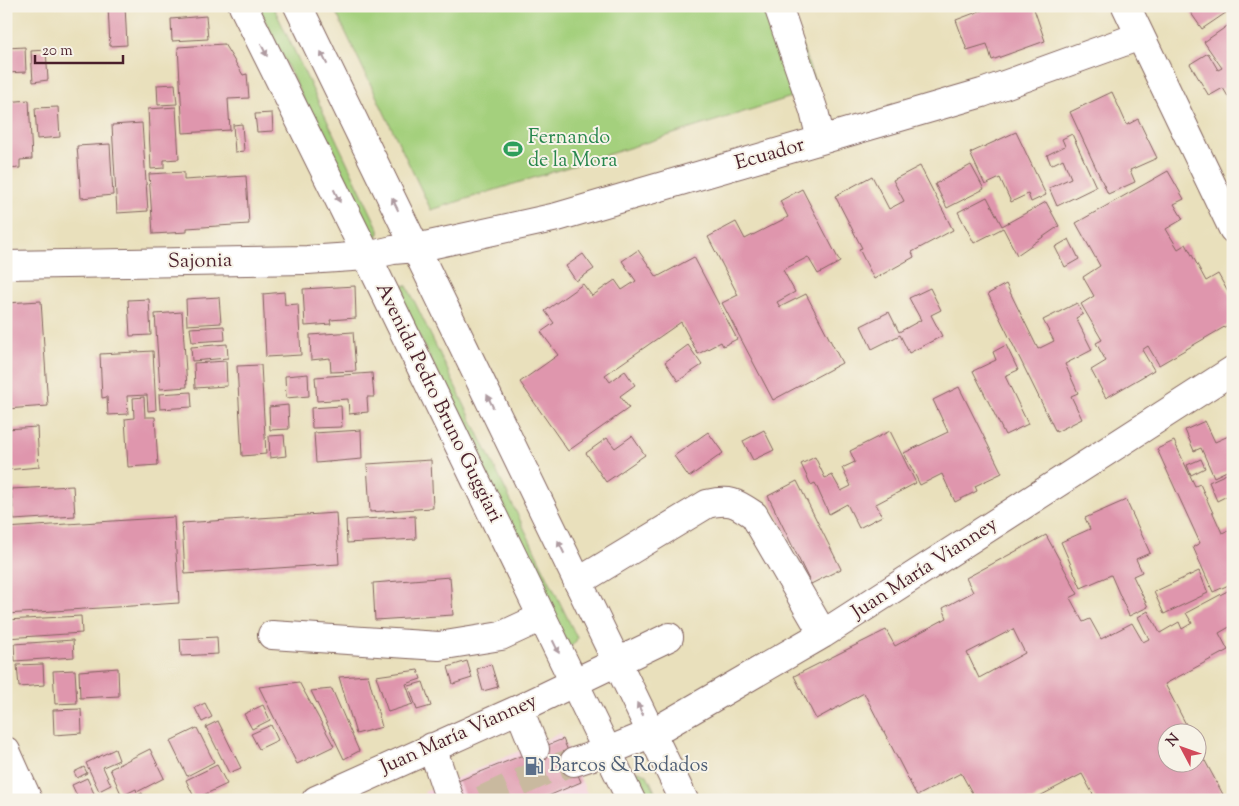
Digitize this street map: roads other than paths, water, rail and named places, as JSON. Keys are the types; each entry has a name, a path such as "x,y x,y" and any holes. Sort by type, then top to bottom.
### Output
{"street":[{"name":"Avenida Pedro Bruno Guggiari","path":"243,6 367,256 631,800"},
{"path":"298,6 405,249 578,582 684,800"},
{"path":"778,6 814,111 821,140"},
{"path":"1126,6 1233,229"},
{"name":"Ecuador","path":"405,249 557,217 982,93 1140,36"},
{"name":"Sajonia","path":"6,265 298,260 367,256 405,249"},
{"name":"Juan María Vianney","path":"574,762 608,751 652,732 823,634 1233,370"},
{"path":"578,582 707,504 723,501 739,505 754,515 823,634"},
{"path":"272,635 439,646 501,636 542,617"},
{"name":"Juan María Vianney","path":"316,800 520,709 669,637"},
{"path":"520,709 535,749"},
{"path":"432,748 450,800"},
{"path":"6,751 28,800"}],"tunnel":[{"path":"482,800 545,771 574,762"}],"place":[{"name":"Fernando de la Mora","path":"513,149"},
{"name":"Barcos & Rodados","path":"534,766"}]}
